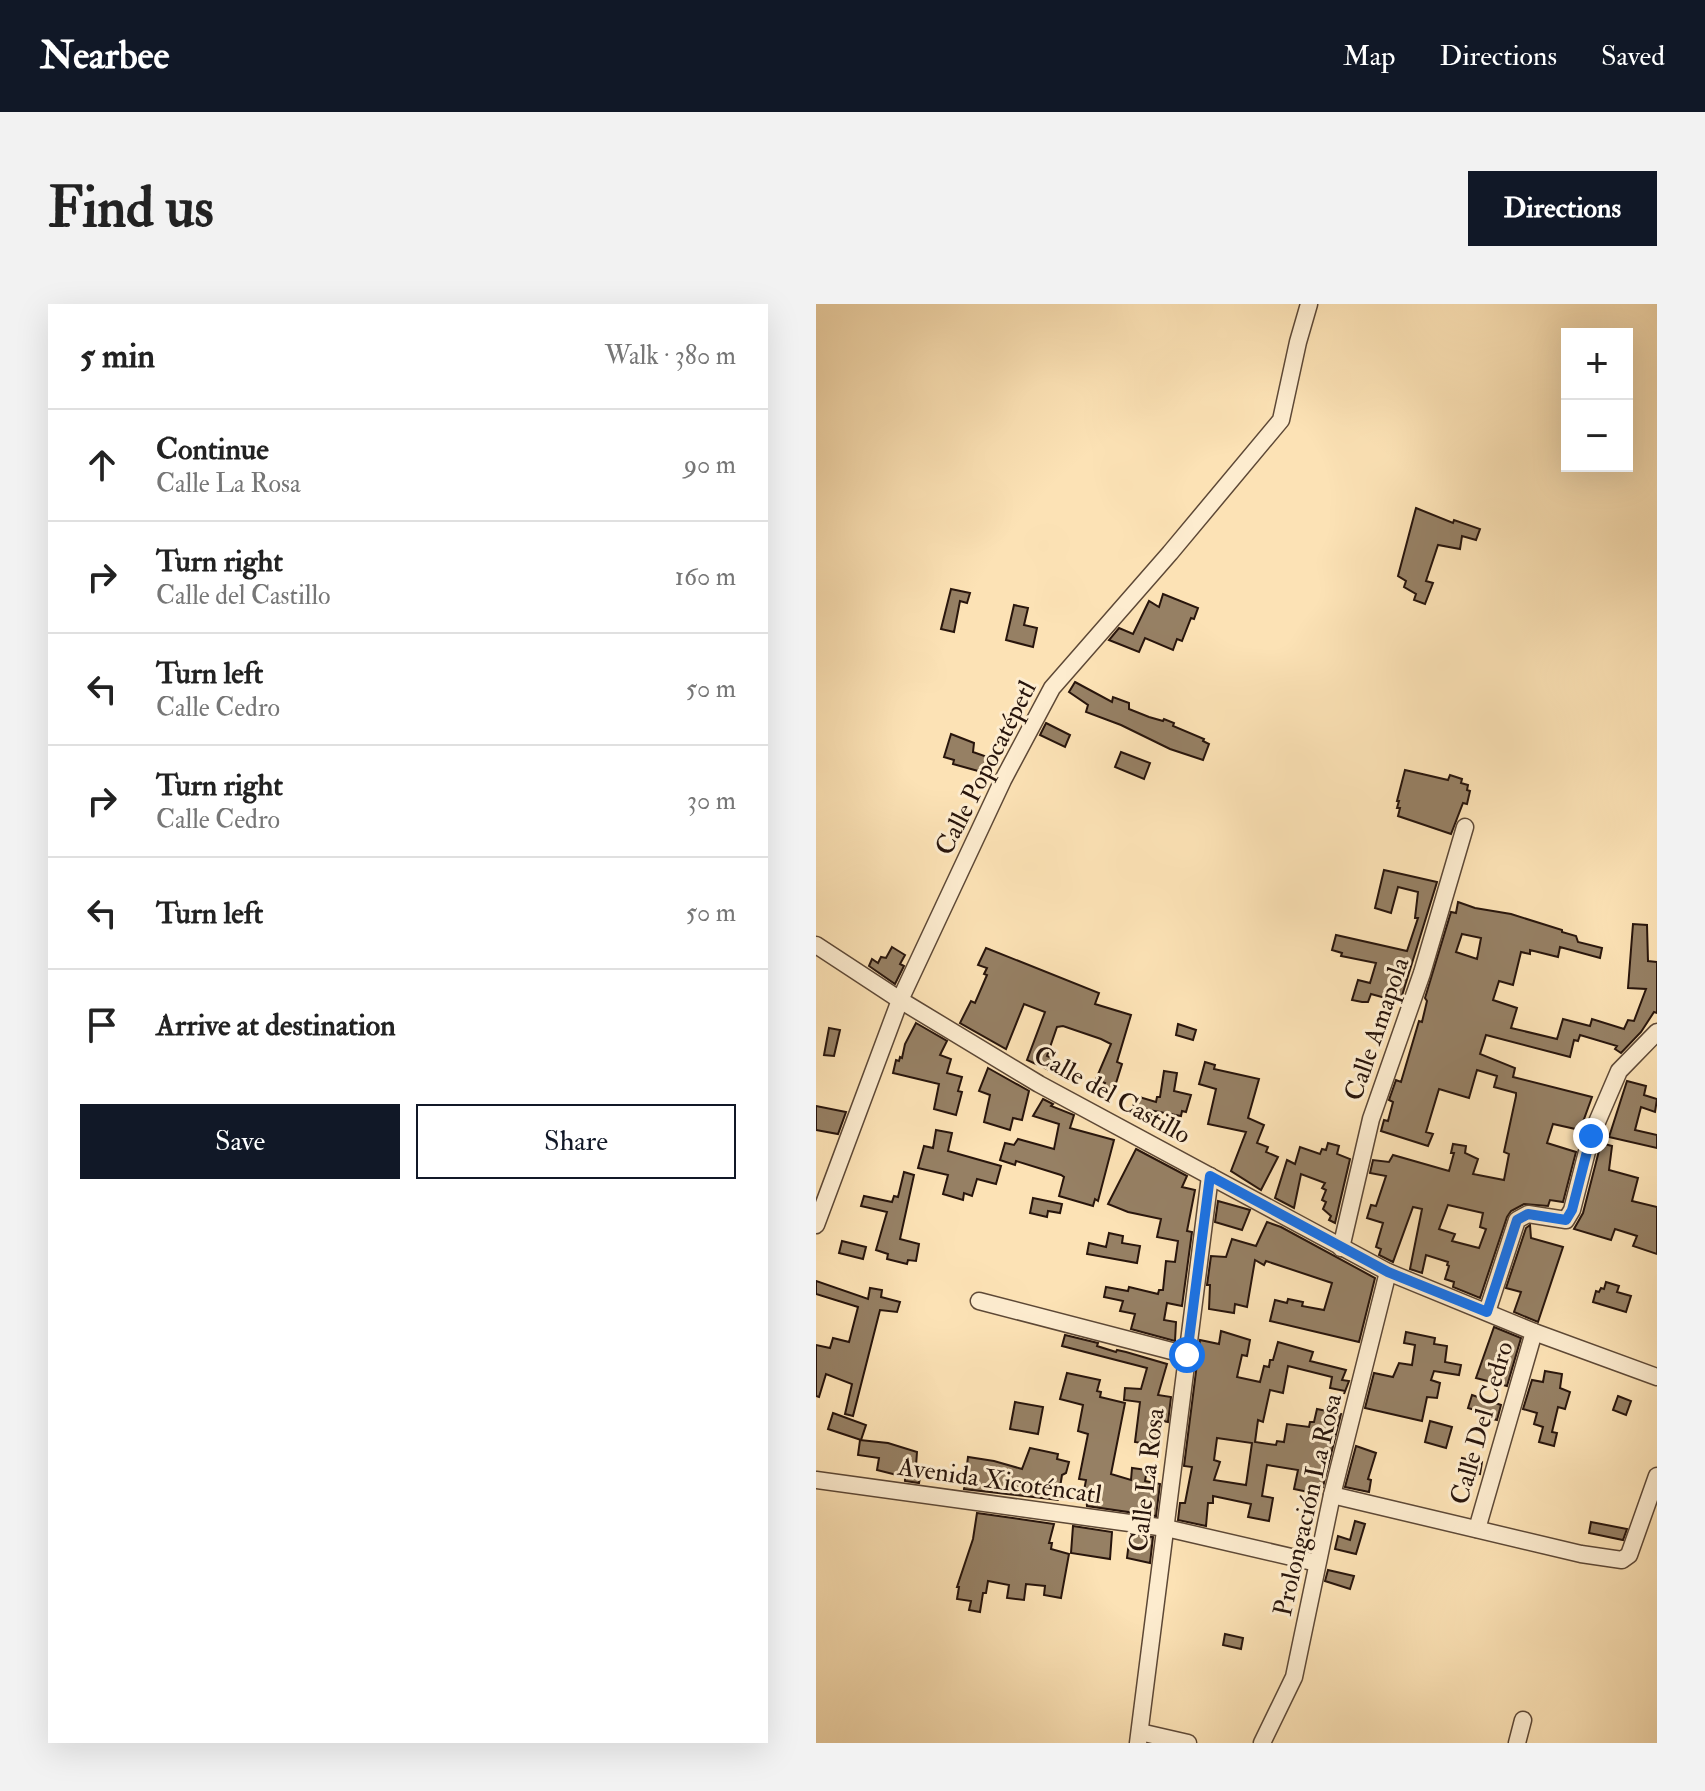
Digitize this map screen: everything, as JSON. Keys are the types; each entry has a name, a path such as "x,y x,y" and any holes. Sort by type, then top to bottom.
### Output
{"street":[{"name":"Calle Popocatépetl","path":"816,1225 900,1000 1003,780 1052,688 1281,420 1309,304"},
{"name":"Calle Amapola","path":"1341,1248 1371,1119 1422,973 1465,827"},
{"path":"816,945 900,1000"},
{"name":"Calle del Castillo","path":"900,1000 1039,1084 1388,1272 1534,1332 1657,1377"},
{"path":"1487,1312 1517,1220 1528,1214 1566,1220 1572,1210 1591,1136 1619,1071 1657,1032"},
{"name":"Calle La Rosa","path":"1139,1738 1210,1176"},
{"name":"Prolongación La Rosa","path":"1262,1743 1294,1677 1332,1495 1388,1272"},
{"path":"979,1301 1187,1355"},
{"name":"Calle Del Cedro","path":"1477,1529 1534,1332"},
{"path":"1332,1495 1581,1554 1622,1560 1629,1555 1657,1476"},
{"name":"Avenida Xicoténcatl","path":"816,1480 1166,1528 1317,1563"},
{"path":"1517,1743 1523,1720"},
{"path":"1139,1738 1188,1743"}],"building":[{"path":"1416,508 1453,523 1454,520 1480,529 1476,540 1462,536 1460,549 1438,545 1426,581 1433,583 1425,604 1414,600 1416,594 1404,587 1406,581 1398,576"},
{"path":"951,589 970,593 967,603 960,601 954,632 941,629"},
{"path":"1163,594 1198,608 1182,641 1177,639 1173,650 1145,638 1139,652 1109,640 1119,628 1133,634 1149,601 1159,607"},
{"path":"1014,605 1028,608 1024,625 1037,628 1033,647 1006,640"},
{"path":"1075,682 1112,702 1113,697 1129,703 1129,709 1174,723 1173,726 1204,739 1209,744 1203,760 1086,712 1088,705 1069,692"},
{"path":"1046,723 1070,735 1065,747 1040,735"},
{"path":"951,734 974,743 973,752 996,760 989,774 953,764 954,760 944,757"},
{"path":"1121,752 1150,763 1144,779 1115,767"},
{"path":"1405,770 1448,780 1450,775 1468,785 1467,804 1463,803 1451,834 1398,816 1400,808 1397,808 1397,801"},
{"path":"1384,870 1437,882 1400,1002 1371,994 1368,1002 1352,1000 1358,980 1370,983 1376,963 1341,956 1342,953 1332,950 1336,935 1407,951 1418,918 1415,918 1418,892 1398,887 1391,913 1375,908"},
{"path":"1458,902 1511,914 1562,930 1576,936 1578,942 1602,948 1600,958 1560,947 1558,957 1530,950 1530,954 1521,952 1513,985 1499,981 1493,1000 1517,1008 1511,1028 1557,1039 1563,1019 1590,1026 1592,1019 1624,1029 1628,1020 1634,1021 1646,989 1628,988 1633,924 1647,925 1648,961 1657,962 1657,1013 1654,1012 1641,1032 1621,1053 1615,1049 1617,1046 1580,1035 1578,1041 1574,1040 1570,1057 1486,1035 1480,1054 1515,1068 1513,1077 1592,1097 1580,1130 1553,1124 1547,1143 1576,1152 1563,1202 1550,1200 1548,1206 1524,1204 1511,1211 1480,1298 1453,1287 1454,1282 1445,1279 1448,1262 1426,1255 1422,1273 1410,1269 1422,1209 1413,1207 1393,1262 1379,1255 1381,1249 1376,1247 1383,1223 1367,1218 1371,1205 1376,1206 1386,1176 1370,1173 1373,1160 1389,1162 1393,1155 1449,1171 1453,1144 1466,1146 1465,1153 1478,1159 1473,1174 1504,1180 1509,1154 1504,1152 1516,1093 1494,1087 1497,1076 1477,1070 1469,1098 1439,1089 1426,1132 1433,1134 1428,1146 1381,1131 1384,1120 1388,1121 1393,1102 1389,1100 1396,1080 1401,1082 1419,1021 1422,1022 1425,998 1451,912 1456,913","holes":["1462,934 1481,938 1477,959 1456,952","1448,1205 1483,1213 1480,1227 1486,1229 1479,1248 1452,1241 1455,1234 1439,1229"]},
{"path":"892,947 905,955 900,964 904,966 895,984 869,966 872,959 878,963 881,957 886,958"},
{"path":"986,948 1099,993 1095,1004 1131,1015 1117,1062 1122,1064 1111,1099 1100,1095 1105,1083 1096,1079 1111,1044 1063,1026 1057,1027 1047,1056 1054,1059 1049,1070 1027,1060 1045,1012 1024,1004 1006,1049 960,1023 971,1001 975,1003 987,975 984,974 987,968 978,965"},
{"path":"916,1023 947,1041 940,1055 951,1059 947,1073 962,1077 956,1115 934,1109 939,1084 893,1073 896,1060 902,1058 905,1044"},
{"path":"1178,1024 1196,1030 1193,1040 1176,1035"},
{"path":"829,1028 840,1030 834,1056 824,1055"},
{"path":"1205,1062 1215,1065 1214,1069 1259,1079 1248,1118 1264,1125 1257,1143 1268,1147 1266,1152 1278,1157 1261,1190 1231,1171 1246,1132 1208,1124 1216,1089 1199,1084"},
{"path":"988,1068 1029,1091 1022,1120 1013,1118 1010,1130 984,1122 990,1095 979,1091"},
{"path":"1164,1071 1177,1073 1174,1091 1191,1095 1186,1112 1182,1111 1181,1116 1133,1107 1136,1096 1156,1102 1160,1097"},
{"path":"1627,1081 1646,1086 1644,1095 1657,1099 1655,1112 1641,1107 1635,1130 1657,1135 1657,1148 1609,1137"},
{"path":"1043,1099 1053,1104 1051,1106 1074,1115 1070,1128 1114,1140 1098,1201 1095,1199 1093,1206 1059,1196 1064,1177 1061,1175 1016,1161 1015,1165 1000,1160 1005,1143 1014,1145 1018,1139 1054,1149 1059,1124 1033,1116"},
{"path":"816,1106 846,1112 838,1134 816,1130"},
{"path":"936,1130 952,1133 948,1151 1001,1166 996,1184 977,1179 972,1196 964,1193 963,1200 943,1194 948,1175 918,1168 924,1146 933,1148"},
{"path":"1328,1143 1339,1146 1337,1154 1350,1159 1335,1223 1329,1220 1331,1216 1323,1209 1326,1190 1322,1188 1325,1183 1301,1174 1294,1208 1275,1198 1287,1160 1295,1164 1300,1147 1320,1154 1322,1149 1326,1150"},
{"path":"1601,1143 1612,1146 1609,1170 1638,1178 1632,1201 1657,1207 1657,1254 1633,1246 1637,1236 1615,1229 1611,1240 1574,1229 1583,1213"},
{"path":"1136,1149 1187,1176 1182,1187 1195,1190 1187,1231 1192,1232 1182,1306 1167,1303 1164,1320 1176,1322 1175,1341 1131,1329 1135,1314 1120,1311 1123,1301 1104,1297 1106,1287 1128,1291 1129,1287 1158,1294 1159,1290 1163,1290 1166,1261 1175,1262 1178,1241 1157,1237 1161,1219 1108,1204"},
{"path":"904,1172 914,1175 900,1239 919,1244 916,1261 908,1260 907,1264 887,1259 888,1254 876,1250 887,1212 861,1206 864,1196 892,1202 894,1196 898,1197"},
{"path":"1033,1198 1062,1204 1060,1213 1048,1211 1047,1217 1030,1213"},
{"path":"1218,1201 1250,1210 1242,1230 1215,1222"},
{"path":"1267,1222 1375,1278 1359,1342 1270,1321 1275,1300 1303,1302 1302,1306 1324,1310 1332,1283 1266,1261 1264,1265 1255,1260 1247,1307 1235,1304 1234,1313 1209,1309 1210,1285 1207,1285 1211,1256 1226,1257 1232,1239 1256,1246"},
{"path":"1530,1225 1531,1238 1563,1247 1538,1322 1514,1312 1521,1292 1506,1288 1526,1228"},
{"path":"1109,1233 1123,1236 1122,1243 1140,1246 1137,1263 1087,1254 1089,1243 1106,1247"},
{"path":"842,1241 866,1247 863,1259 839,1253"},
{"path":"816,1281 868,1299 870,1288 882,1290 881,1297 900,1302 897,1312 880,1310 853,1416 845,1414 852,1384 826,1374 819,1397 816,1396 816,1345 830,1348 833,1338 849,1342 858,1307 816,1294"},
{"path":"1606,1282 1619,1286 1617,1292 1631,1296 1626,1312 1593,1302 1596,1291 1604,1289"},
{"path":"1494,1327 1521,1338 1507,1386 1476,1378"},
{"path":"1221,1331 1250,1340 1247,1356 1242,1355 1237,1377 1260,1382 1264,1366 1269,1367 1278,1342 1313,1352 1310,1361 1346,1370 1342,1380 1349,1381 1344,1394 1345,1391 1330,1388 1332,1377 1288,1366 1283,1393 1270,1390 1263,1422 1258,1420 1255,1442 1276,1445 1277,1441 1284,1442 1287,1424 1309,1427 1310,1422 1314,1422 1317,1409 1341,1414 1323,1487 1315,1485 1313,1493 1294,1489 1298,1470 1267,1465 1262,1496 1273,1498 1269,1521 1248,1517 1251,1504 1213,1496 1213,1503 1208,1503 1206,1526 1178,1520 1180,1503 1185,1503 1192,1467 1184,1466 1200,1340 1219,1344","holes":["1217,1438 1252,1443 1246,1485 1214,1480 1220,1462 1214,1460"]},
{"path":"1406,1332 1435,1338 1434,1344 1447,1346 1445,1362 1461,1365 1459,1375 1434,1371 1431,1380 1440,1383 1437,1398 1427,1397 1422,1421 1365,1408 1374,1373 1393,1377 1399,1363 1412,1365 1415,1345 1404,1343"},
{"path":"1065,1335 1098,1343 1097,1346 1116,1352 1167,1364 1158,1395 1171,1397 1168,1422 1158,1420 1153,1445 1135,1442 1140,1402 1124,1400 1125,1388 1141,1389 1147,1368 1062,1346"},
{"path":"1545,1371 1562,1374 1560,1388 1570,1392 1565,1409 1558,1407 1552,1432 1557,1433 1554,1446 1539,1442 1543,1427 1534,1424 1537,1413 1523,1409 1532,1380 1543,1382"},
{"path":"1067,1373 1100,1380 1097,1391 1101,1392 1100,1397 1125,1403 1111,1474 1131,1480 1132,1468 1147,1470 1145,1481 1160,1484 1156,1516 1087,1506 1086,1496 1083,1496 1086,1480 1079,1479 1088,1434 1078,1431 1083,1405 1060,1399"},
{"path":"1472,1395 1501,1405 1497,1420 1481,1416 1482,1412 1468,1408"},
{"path":"1618,1396 1631,1401 1626,1415 1613,1410"},
{"path":"1015,1402 1043,1407 1038,1434 1010,1429"},
{"path":"833,1413 866,1425 861,1440 828,1429"},
{"path":"1430,1421 1452,1427 1446,1448 1425,1442"},
{"path":"860,1440 888,1443 917,1452 916,1466 922,1466 919,1483 877,1470 879,1458 858,1455"},
{"path":"1356,1446 1376,1453 1368,1479 1371,1480 1369,1492 1345,1487"},
{"path":"1030,1448 1058,1454 1057,1459 1069,1462 1066,1473 1062,1475 1058,1500 964,1489 968,1457 1022,1469"},
{"path":"1462,1458 1482,1462 1480,1474 1459,1469"},
{"path":"977,1513 1054,1524 1049,1543 1052,1543 1051,1549 1069,1554 1061,1598 1044,1595 1045,1586 1026,1584 1024,1600 1007,1598 1009,1585 988,1581 980,1612 969,1610 971,1601 957,1599 957,1587 973,1539"},
{"path":"1355,1521 1365,1524 1356,1554 1335,1549 1338,1536 1350,1540"},
{"path":"1591,1522 1627,1529 1623,1540 1589,1533"},
{"path":"1073,1526 1112,1532 1110,1559 1071,1553"},
{"path":"1130,1534 1153,1537 1150,1563 1127,1558"},
{"path":"1328,1570 1354,1576 1350,1589 1325,1581"},
{"path":"1225,1634 1243,1638 1241,1649 1223,1645"}],"route":[{"path":"1187,1355 1210,1176 1388,1272 1487,1312 1517,1220 1528,1214 1566,1220 1572,1210 1591,1136"}]}
